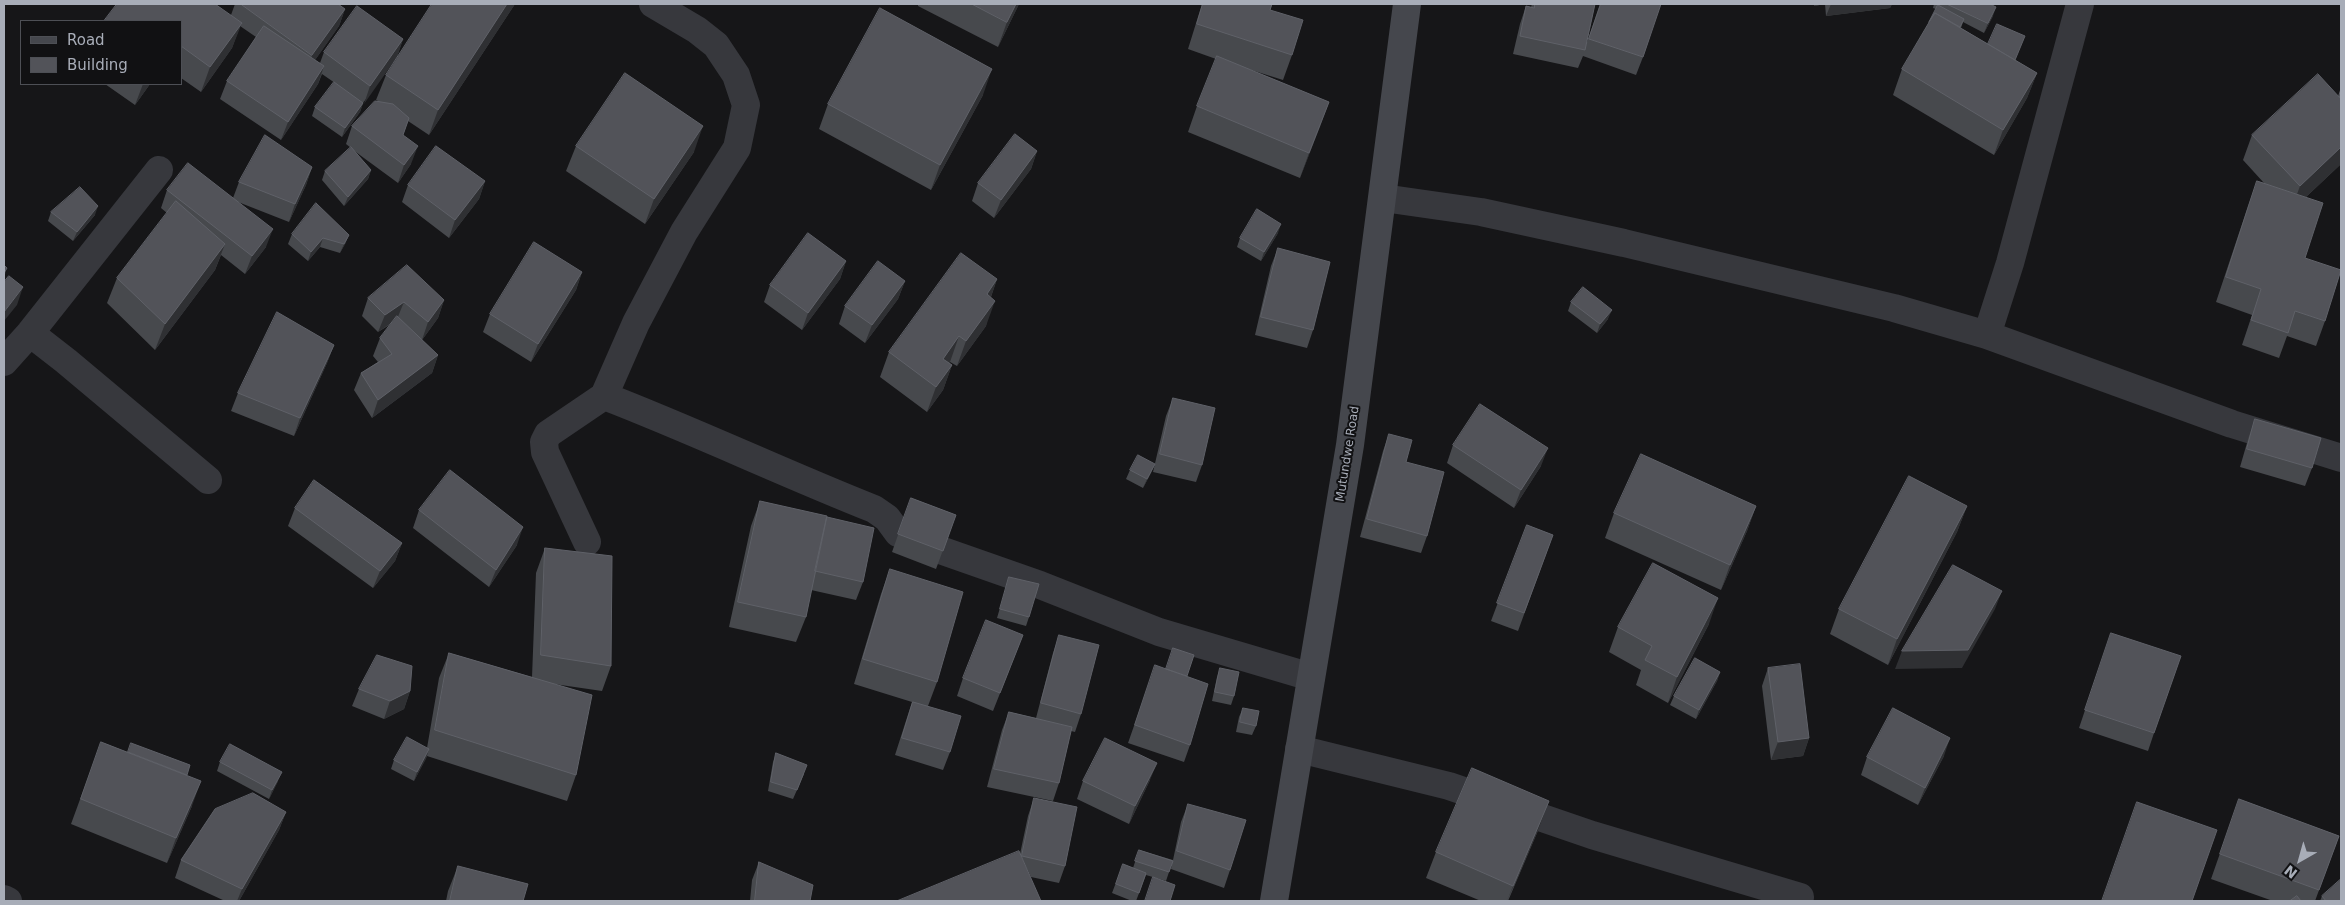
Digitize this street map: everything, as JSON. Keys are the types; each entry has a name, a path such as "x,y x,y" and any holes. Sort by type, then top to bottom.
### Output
{"main road":[{"name":"Mutundwe Road","path":"1274,901 1350,445 1408,4"}],"street":[{"path":"587,542 545,452 544,442 548,434 604,396 636,323 684,232 737,148 746,105 736,75 716,45 697,30 653,4"},
{"path":"1987,335 2010,263 2080,4"},
{"path":"4,362 30,333 159,170"},
{"path":"1383,198 1480,212 1624,243 1894,308 1987,335 2232,424 2341,458"},
{"path":"30,333 208,480"},
{"path":"604,396 677,424 774,468 874,509 887,518 898,534"},
{"path":"943,551 1040,585 1159,632 1311,677"},
{"path":"1299,749 1449,786 1592,835 1800,898"},
{"path":"4,899 8,901"}],"building":[{"path":"117,4 215,4 242,23 210,67 182,47 182,20 105,20"},
{"path":"241,4 338,4 345,9 312,55"},
{"path":"432,4 507,4 438,110 386,75"},
{"path":"972,4 1016,4 1007,22"},
{"path":"1203,4 1272,4 1270,10 1303,20 1292,55 1197,24"},
{"path":"1535,4 1595,4 1585,50 1520,36 1526,6 1534,8"},
{"path":"1601,4 1661,4 1643,57 1589,39"},
{"path":"1947,4 1990,4 1996,7 1988,23"},
{"path":"1938,5 1964,19 1960,27 1935,13 1929,22"},
{"path":"357,6 403,39 370,86 324,52"},
{"path":"880,8 992,69 940,165 828,104"},
{"path":"1935,13 2037,73 2003,130 1902,69"},
{"path":"1997,24 2025,36 2015,60 1988,44"},
{"path":"264,26 324,66 288,122 227,81"},
{"path":"1217,56 1329,102 1309,153 1197,106"},
{"path":"625,73 703,126 654,199 576,146"},
{"path":"2318,74 2341,99 2341,147 2300,186 2252,135"},
{"path":"334,82 363,103 345,128 315,107"},
{"path":"375,101 393,104 409,118 403,135 418,146 404,165 352,126"},
{"path":"1015,134 1037,151 1001,200 978,183"},
{"path":"265,135 312,167 295,204 239,182"},
{"path":"436,146 485,181 455,220 408,185"},
{"path":"351,147 371,170 348,197 325,171"},
{"path":"188,163 273,229 252,256 167,190"},
{"path":"2257,181 2323,203 2305,258 2341,270 2325,321 2295,311 2288,333 2251,320 2261,289 2226,277"},
{"path":"80,187 98,206 77,232 51,212"},
{"path":"176,201 225,244 165,324 117,278"},
{"path":"316,203 349,235 344,244 323,238 311,252 292,234"},
{"path":"1257,209 1281,224 1264,252 1240,238"},
{"path":"808,233 846,261 808,313 770,285"},
{"path":"534,242 582,272 538,344 490,314"},
{"path":"1278,248 1330,262 1313,330 1261,317"},
{"path":"961,253 997,279 987,294 995,301 966,341 959,336 943,359 952,365 936,387 889,352"},
{"path":"878,261 905,281 872,325 845,306"},
{"path":"407,265 444,300 428,322 404,302 385,315 368,298"},
{"path":"9,276 23,287 4,312 4,282"},
{"path":"1583,287 1612,310 1600,324 1571,302"},
{"path":"277,312 334,345 300,418 238,393"},
{"path":"397,316 438,355 378,400 361,373 392,354 380,338"},
{"path":"1173,398 1215,408 1202,465 1160,454"},
{"path":"1480,404 1548,448 1521,490 1453,445"},
{"path":"2255,419 2321,438 2312,468 2247,449"},
{"path":"1389,434 1412,440 1406,462 1444,472 1427,536 1367,519"},
{"path":"1641,454 1756,506 1730,565 1614,513"},
{"path":"1138,455 1155,464 1147,479 1130,470"},
{"path":"450,470 523,527 496,570 419,510"},
{"path":"1909,476 1967,506 1897,639 1839,609"},
{"path":"314,480 402,543 380,571 295,508"},
{"path":"911,498 956,515 943,551 898,534"},
{"path":"760,501 827,516 806,617 738,602"},
{"path":"827,517 874,528 863,582 815,571"},
{"path":"1527,525 1553,535 1524,613 1497,603"},
{"path":"545,548 612,556 611,666 541,655"},
{"path":"1653,563 1718,598 1677,677 1645,660 1652,646 1618,627"},
{"path":"1953,565 2002,591 1968,650 1902,651"},
{"path":"890,569 963,592 937,682 863,659"},
{"path":"1009,577 1039,584 1029,617 1000,609"},
{"path":"986,620 1023,635 1000,693 963,678"},
{"path":"2111,633 2181,656 2154,733 2085,710"},
{"path":"1059,635 1099,645 1081,714 1041,703"},
{"path":"1173,648 1194,655 1187,676 1166,669"},
{"path":"449,653 592,695 576,775 435,730"},
{"path":"377,655 412,666 410,691 390,701 359,689"},
{"path":"1695,658 1720,672 1699,710 1674,696"},
{"path":"1800,664 1809,738 1778,742 1768,668"},
{"path":"1155,665 1208,684 1190,745 1135,725"},
{"path":"1220,668 1239,672 1234,696 1215,692"},
{"path":"913,702 961,716 950,752 902,738"},
{"path":"1243,708 1259,711 1256,726 1240,722"},
{"path":"1893,708 1950,738 1925,788 1867,757"},
{"path":"1009,712 1072,727 1059,783 994,769"},
{"path":"407,737 429,749 417,772 394,760"},
{"path":"1105,738 1157,763 1135,806 1083,781"},
{"path":"101,742 201,781 176,838 81,799"},
{"path":"131,743 190,765 187,775 128,752"},
{"path":"230,744 282,772 272,790 220,762"},
{"path":"776,753 807,765 797,790 771,782"},
{"path":"1472,768 1549,801 1513,886 1436,852"},
{"path":"253,793 286,812 242,889 181,860 215,809"},
{"path":"1034,798 1077,807 1065,866 1022,856"},
{"path":"2239,799 2339,836 2319,890 2220,854"},
{"path":"2137,802 2217,830 2192,901 2102,901"},
{"path":"1188,804 1246,820 1230,870 1177,851"},
{"path":"1139,850 1173,861 1169,872 1135,861"},
{"path":"1019,851 1041,901 897,901"},
{"path":"759,862 813,885 810,901 755,901"},
{"path":"1123,864 1146,873 1139,893 1116,884"},
{"path":"458,866 528,884 523,901 450,901"},
{"path":"1153,877 1175,885 1170,901 1145,901"},
{"path":"2341,879 2341,901 2326,901 2322,896"},
{"path":"2297,896 2301,901 2290,901"}]}
